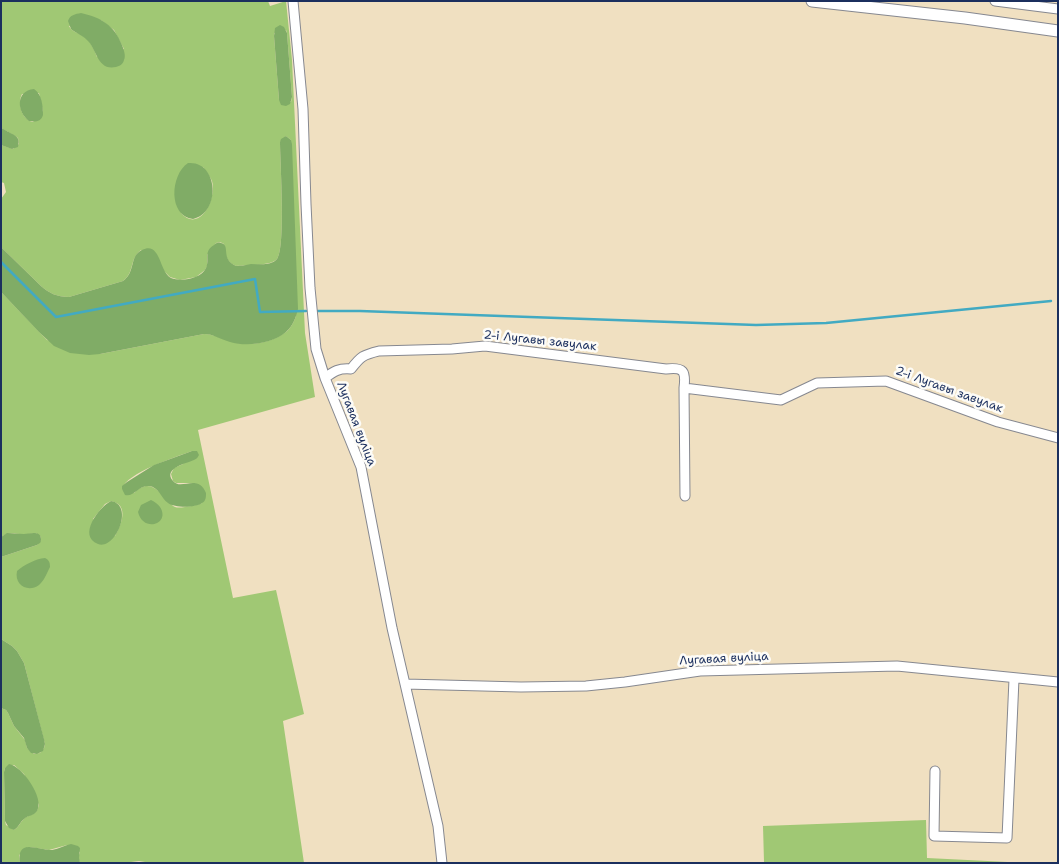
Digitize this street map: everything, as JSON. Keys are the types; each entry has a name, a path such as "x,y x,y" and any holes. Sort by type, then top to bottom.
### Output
{"street":[{"name":"Лугавая вуліца","path":"294,1 303,110 310,288 316,349 325,378 361,468 392,628 438,826 442,863"},
{"path":"812,1 965,18 1058,31"},
{"path":"995,1 1058,9"},
{"name":"2-і Лугавы завулак","path":"325,378 343,368 351,369 359,358 379,351 485,346 677,368 683,371 686,376 684,388 685,496"},
{"name":"2-і Лугавы завулак","path":"684,388 781,400 817,383 886,381 998,422 1058,438"},
{"name":"Лугавая вуліца","path":"405,684 521,687 586,686 700,670 897,666 1058,682"},
{"path":"935,771 934,836 1007,838 1014,678"}],"green space":[{"path":"1,1 268,1 270,6 286,1 292,60 305,333 315,397 198,430 233,598 276,590 304,714 283,721 304,863 151,863 139,861 80,863 78,858 80,852 67,845 49,850 30,847 19,855 20,863 1,863 1,708 6,710 14,726 25,740 27,748 34,754 40,753 45,744 24,663 17,651 1,639 1,557 37,545 41,537 36,533 9,533 1,537 1,292 47,340 100,354 204,334 237,343 262,342 286,332 296,316 291,140 286,136 280,142 282,222 280,252 277,259 264,264 236,266 228,260 224,244 220,242 216,243 207,255 205,270 196,277 180,280 170,277 141,250 135,257 129,274 123,281 65,297 50,293 1,247 1,199 6,192 4,183 1,182 1,145 13,149 19,144 18,138 1,127","holes":["101,20 114,30 124,49 97,57 88,40 73,31 69,26","286,30 292,97 291,102 279,100 274,33","39,93 43,111 33,122 23,115 20,106 22,94","203,167 212,181 212,196 206,211 200,217 195,219 188,218 181,213","192,451 183,464 174,468 171,474 173,481 176,483 195,483 202,503 177,507 173,506 153,487 144,486 134,493 122,489 125,483 132,477 153,466","111,501 117,503 122,511 120,526 115,536 93,519 105,504","14,765 24,774 39,805 38,809 25,818 14,830 6,825 5,821 5,768"]},
{"path":"81,13 101,20 115,32 125,53 125,58 121,65 116,67 105,66 101,63 87,40 71,29 68,21 70,17"},
{"path":"280,25 284,27 287,33 292,97 290,104 286,106 281,105 279,100 274,36 275,28"},
{"path":"34,89 40,97 43,115 37,121 29,121 22,112 20,102 24,94"},
{"path":"1,127 18,139 18,147 12,149 1,145"},
{"path":"286,136 291,140 292,144 298,309 291,327 280,336 266,342 244,344 204,334 100,354 70,353 54,346 1,292 1,247 44,288 54,294 65,297 123,281 130,273 135,256 148,248 156,253 167,275 180,280 200,275 206,268 209,250 218,243 224,244 228,260 236,266 272,263 277,259 280,252 282,204 280,142"},
{"path":"188,163 198,164 206,170 213,187 209,207 193,219 179,211 174,194 178,176"},
{"path":"192,451 197,451 199,455 197,458 173,469 170,476 176,484 194,483 203,487 206,499 199,505 180,507 171,505 158,490 149,486 142,487 131,494 125,495 122,486 127,482 154,465"},
{"path":"151,500 159,506 162,513 162,518 155,524 145,522 141,519 138,512 141,505"},
{"path":"111,501 118,504 121,510 120,527 111,541 98,544 89,535 90,528 96,515"},
{"path":"7,533 37,533 41,541 37,545 1,557 1,537"},
{"path":"45,558 49,561 50,567 41,583 30,588 20,584 17,571 30,563"},
{"path":"1,639 17,651 24,663 45,744 43,751 37,754 31,753 27,748 24,738 14,726 8,713 1,708"},
{"path":"9,764 26,776 35,791 39,805 36,813 23,820 14,830 9,828 5,821 4,772"},
{"path":"926,820 927,858 1028,863 757,863 764,862 763,826"},
{"path":"71,844 80,848 80,863 20,863 20,855 25,848 52,850"}],"waterway":[{"path":"1,262 56,317 255,279 260,312 306,311"},
{"path":"318,311 756,325 826,323 1051,301"}]}
